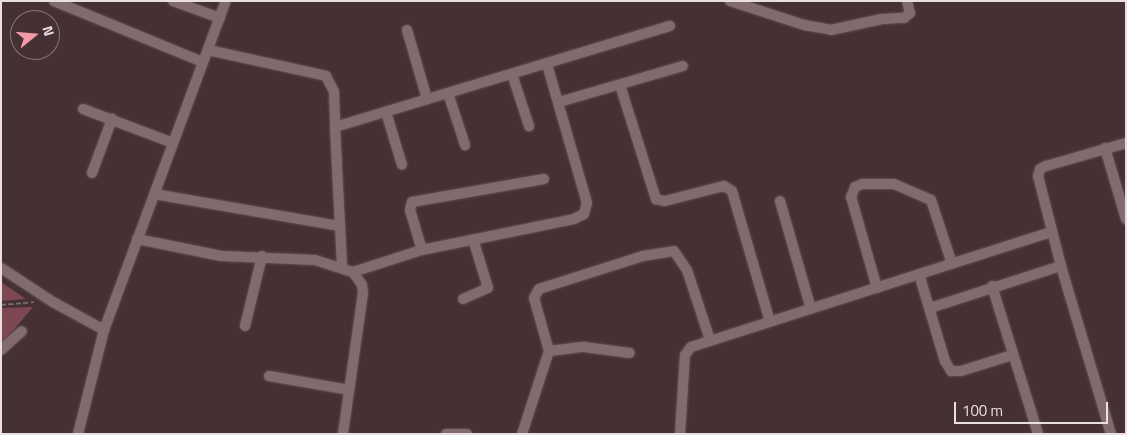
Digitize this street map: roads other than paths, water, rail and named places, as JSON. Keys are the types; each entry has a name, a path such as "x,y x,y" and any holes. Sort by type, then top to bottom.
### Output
{"street":[{"path":"54,1 203,62"},
{"path":"173,1 220,18"},
{"path":"78,434 104,330 226,1"},
{"path":"730,1 804,25 830,30 882,18 904,18 910,13 907,1"},
{"path":"335,127 670,26"},
{"path":"407,30 427,99"},
{"path":"208,50 326,76 334,92 342,266"},
{"path":"353,272 422,250 574,220 584,214 587,203 547,64"},
{"path":"559,102 683,66"},
{"path":"512,74 529,126"},
{"path":"620,85 656,199 665,202 724,186 732,191 770,322"},
{"path":"448,93 465,146"},
{"path":"84,109 173,143"},
{"path":"386,112 402,165"},
{"path":"92,173 112,120"},
{"path":"1111,434 1061,266 1039,182 1040,169 1126,142"},
{"path":"1105,148 1126,218"},
{"path":"422,250 410,210 412,202 544,179"},
{"path":"877,288 851,197 855,187 862,184 894,184 930,200 935,206 952,264"},
{"path":"154,194 340,226"},
{"path":"780,201 811,309"},
{"path":"680,434 685,355 691,347 1052,232"},
{"path":"137,239 221,256 262,256 315,260 342,266 353,272 362,285 363,293 343,434"},
{"path":"463,299 488,288 473,239"},
{"path":"522,434 549,351 534,298 539,288 666,251 676,252 682,261 710,340"},
{"path":"245,326 262,256"},
{"path":"930,308 992,286 1061,266"},
{"path":"1,268 53,302 104,330"},
{"path":"919,274 944,361 951,371 961,372 1012,355"},
{"path":"992,286 1038,434"},
{"path":"1,350 22,331"},
{"path":"549,351 584,347 630,353"},
{"path":"269,376 349,390"},
{"path":"446,434 467,434"}]}
